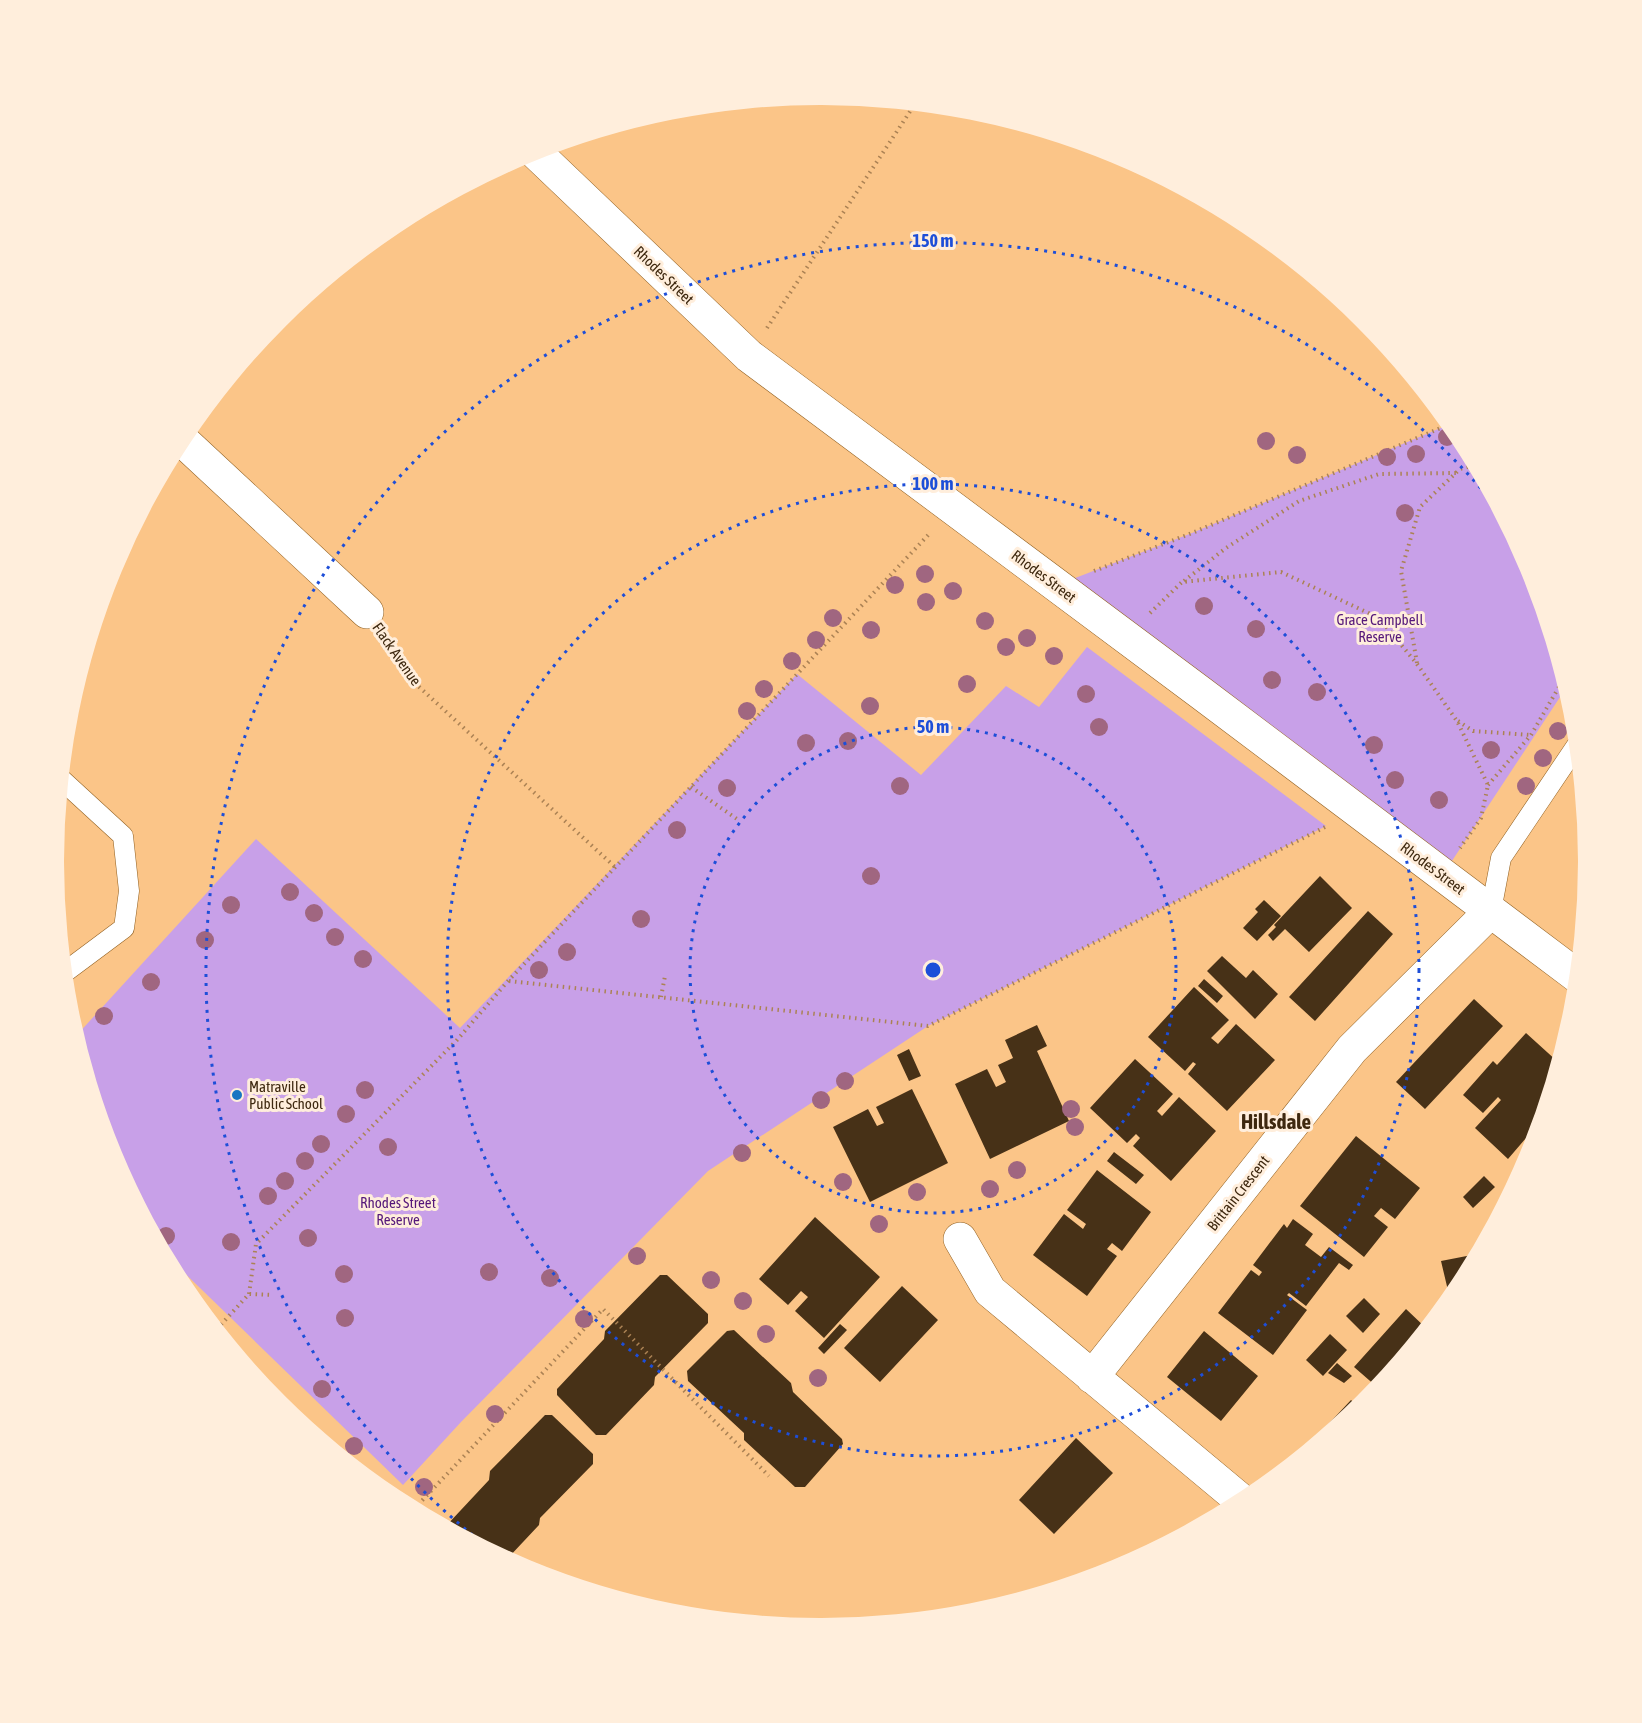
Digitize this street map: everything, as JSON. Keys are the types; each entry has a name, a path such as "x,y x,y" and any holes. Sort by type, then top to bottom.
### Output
{"street":[{"name":"Rhodes Street","path":"542,159 749,356 1569,970"},
{"name":"Flack Avenue","path":"188,447 367,612"},
{"name":"Brittain Crescent","path":"1092,1377 1352,1049 1491,911"},
{"path":"960,1239 990,1291 1235,1495"}],"lane":[{"path":"1491,911 1501,858 1570,756"},
{"path":"69,786 123,836 129,891 124,928 72,967"}],"path":[{"path":"749,356 911,110"},
{"path":"1057,585 1192,533 1441,428"},
{"path":"1417,664 1401,571 1420,507 1460,469 1466,467"},
{"path":"1126,637 1182,582 1226,548 1299,501 1379,474 1456,474"},
{"path":"222,1323 249,1293 256,1244 457,1040 508,981 954,508"},
{"path":"1182,582 1281,572 1379,618 1417,664 1457,721 1488,785"},
{"name":"Flack Avenue","path":"367,612 417,686 615,867"},
{"path":"1442,875 1481,818 1488,785 1531,735 1557,690"},
{"path":"1457,721 1473,731 1531,735"},
{"path":"691,787 737,819"},
{"path":"508,981 928,1026 1357,810"},
{"path":"662,997 665,976"},
{"path":"249,1293 272,1295"},
{"path":"420,1503 603,1309 769,1476"}],"green space":[{"name":"Grace Campbell Reserve","path":"1441,428 1476,483 1520,572 1552,666 1559,698 1444,873 1057,585 1192,533"},
{"name":"Rhodes Street Reserve","path":"1087,647 1326,826 928,1026 708,1171 461,1422 403,1485 189,1278 166,1240 122,1151 105,1105 83,1028 256,839 460,1028 797,674 921,775 1006,686 1039,707"}],"building":[{"path":"1320,876 1352,908 1309,952 1285,929 1273,941 1268,935 1276,927 1274,925"},
{"path":"1264,900 1281,916 1257,941 1243,928 1258,912 1255,909"},
{"path":"1368,911 1393,934 1315,1021 1289,997"},
{"path":"1222,956 1246,978 1253,970 1278,994 1255,1019 1207,971"},
{"path":"1204,979 1223,996 1217,1003 1198,986"},
{"path":"1194,987 1229,1020 1211,1038 1218,1044 1236,1024 1275,1060 1227,1111 1188,1074 1196,1064 1193,1062 1185,1071 1148,1037"},
{"path":"1474,999 1503,1026 1425,1109 1396,1082"},
{"path":"1037,1025 1047,1046 1037,1051 1069,1121 990,1159 955,1084 987,1069 996,1087 1006,1082 998,1065 1013,1058 1005,1040"},
{"path":"1526,1033 1552,1057 1524,1141 1508,1159 1475,1128 1501,1100 1498,1097 1483,1113 1463,1095 1493,1061 1497,1065"},
{"path":"909,1049 921,1076 909,1081 897,1055"},
{"path":"1135,1059 1173,1094 1157,1111 1162,1116 1179,1097 1216,1131 1171,1181 1133,1146 1140,1138 1136,1134 1127,1143 1090,1108"},
{"path":"912,1089 948,1163 870,1202 833,1127 868,1109 877,1126 884,1123 876,1107"},
{"path":"1356,1136 1420,1188 1395,1219 1381,1208 1374,1216 1388,1227 1364,1257 1300,1206"},
{"path":"1114,1152 1144,1175 1136,1184 1107,1161"},
{"path":"1097,1170 1151,1212 1122,1251 1112,1243 1107,1249 1117,1256 1087,1296 1033,1255 1064,1214 1083,1229 1086,1224 1067,1210"},
{"path":"1484,1176 1495,1187 1473,1208 1463,1197"},
{"path":"815,1217 880,1277 824,1338 795,1311 808,1297 801,1291 788,1305 759,1279"},
{"path":"1293,1219 1313,1234 1305,1245 1321,1257 1329,1247 1353,1265 1349,1270 1339,1263 1306,1306 1289,1293 1287,1295 1307,1310 1273,1355 1218,1313 1251,1270 1259,1276 1262,1272 1253,1265 1284,1224 1287,1228"},
{"path":"1466,1256 1447,1286 1441,1261"},
{"path":"660,1275 667,1275 708,1314 708,1323 655,1377 654,1385 606,1435 596,1435 557,1395 557,1389 604,1339 605,1331"},
{"path":"902,1286 938,1320 880,1382 844,1348"},
{"path":"1364,1298 1380,1314 1363,1333 1346,1316"},
{"path":"1406,1309 1420,1323 1370,1381 1354,1367"},
{"path":"840,1324 847,1330 824,1354 818,1348"},
{"path":"734,1330 791,1383 793,1392 842,1439 843,1444 805,1487 795,1487 744,1440 744,1433 688,1381 687,1371 727,1331"},
{"path":"1204,1331 1258,1376 1221,1421 1167,1377"},
{"path":"1330,1334 1347,1350 1323,1376 1306,1360"},
{"path":"1337,1363 1352,1376 1344,1383 1328,1373"},
{"path":"545,1415 552,1415 593,1454 593,1464 540,1518 539,1525 513,1552 451,1521 489,1480 490,1471"},
{"path":"1076,1438 1113,1473 1054,1534 1019,1500"}],"place":[{"name":"Matraville Public School","path":"237,1095"}],"district":[{"name":"Hillsdale","path":"1276,1121"}]}
